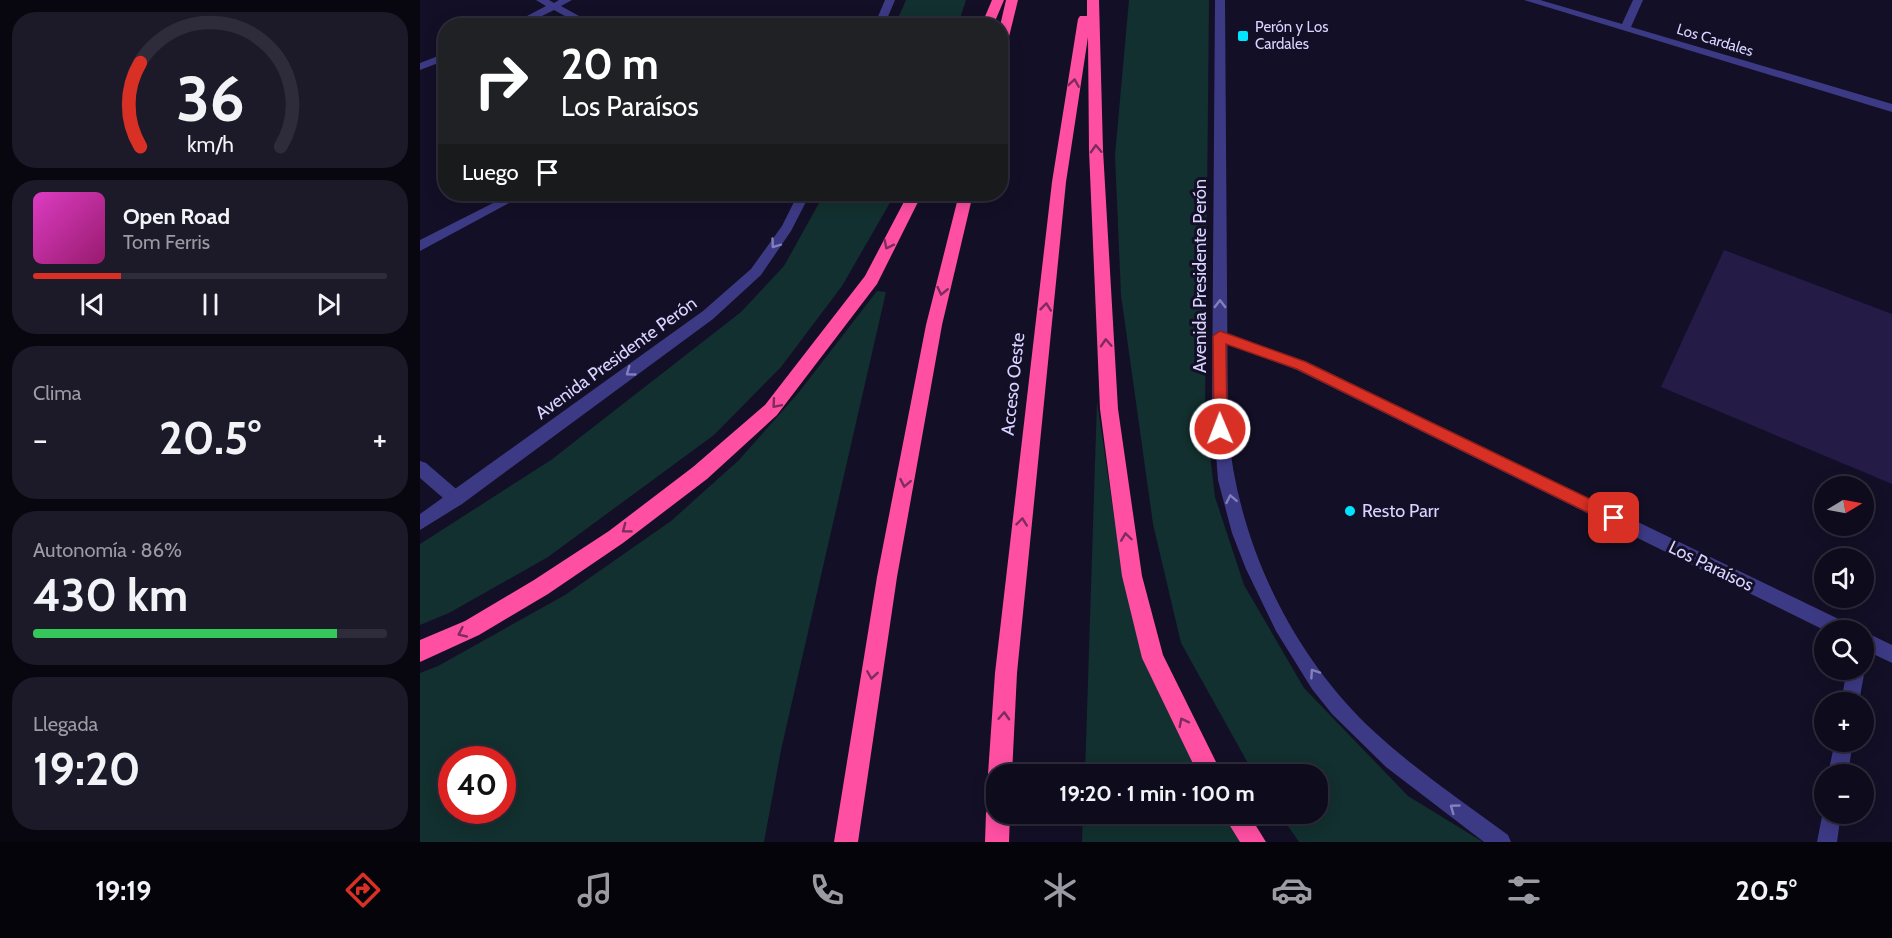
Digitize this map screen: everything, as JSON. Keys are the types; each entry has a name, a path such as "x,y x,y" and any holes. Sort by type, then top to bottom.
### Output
{"highway":[{"path":"990,18 998,0"},
{"path":"1008,18 1012,0"},
{"name":"Acceso Oeste","path":"1001,764 1006,673 1059,183 1087,0"},
{"path":"1093,0 1096,150 1109,409 1132,576 1153,658 1205,764"},
{"path":"420,651 472,628 541,587 616,537 700,473 771,410 813,358 871,279 911,201"},
{"path":"846,842 887,577 934,325 964,201"},
{"path":"997,842 998,824"},
{"path":"1242,824 1254,842"}],"street":[{"path":"541,0 576,18"},
{"path":"531,18 567,0"},
{"path":"882,18 890,0"},
{"name":"Avenida Presidente Perón","path":"1220,0 1220,429 1231,503 1253,568 1286,632 1320,683 1359,729 1425,787 1501,842"},
{"name":"Los Cardales","path":"1529,0 1892,108"},
{"path":"1625,28 1638,0"},
{"path":"420,67 438,59"},
{"path":"420,246 507,201"},
{"name":"Avenida Presidente Perón","path":"420,523 708,315 756,272 788,228 801,201"},
{"name":"Los Paraísos","path":"1220,336 1302,366 1823,620"},
{"path":"420,468 456,499"},
{"path":"1874,645 1892,654"},
{"path":"1827,842 1830,824"}],"green space":[{"path":"906,0 966,0 960,18 898,18"},
{"path":"1129,0 1209,0 1205,412 1215,497 1244,585 1304,688 1408,796 1483,842 1299,842 1287,824 1328,824 1328,764 1248,764 1181,643 1153,524 1121,295 1115,155"},
{"path":"820,201 891,201 842,286 781,367 714,435 548,557 449,613 420,625 420,544 551,460 741,312 784,266"},
{"path":"877,291 886,292 781,750 764,842 420,842 420,673 438,666 565,595 671,521 739,460 799,392"},
{"path":"1097,401 1114,516 1137,623 1198,764 1085,764"},
{"path":"1083,824 1231,824 1242,842 1082,842"}],"building":[{"path":"1724,250 1892,314 1892,484 1874,476 1661,387"}],"place":[{"name":"Perón y Los Cardales","path":"1243,36"},
{"name":"Resto Parr","path":"1350,511"}],"route":[{"path":"1220,429 1220,336 1302,366 1614,518"}]}
